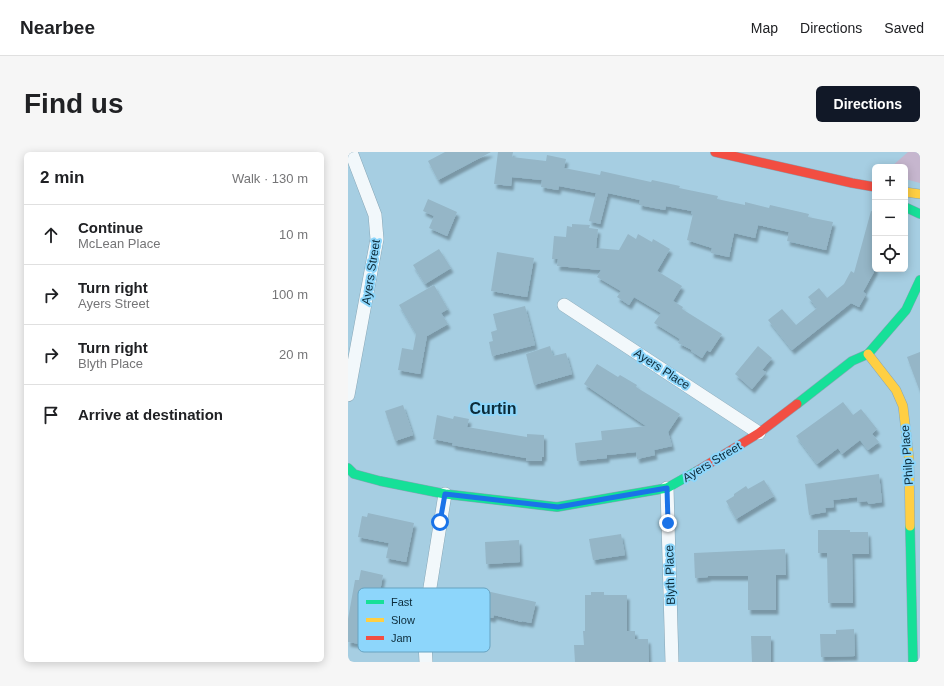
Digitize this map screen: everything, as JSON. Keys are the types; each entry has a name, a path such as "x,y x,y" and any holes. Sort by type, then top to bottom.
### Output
{"street":[{"name":"Ayers Street","path":"348,395 377,239 375,215 351,152"},
{"path":"715,152 872,186"},
{"path":"852,183 872,193"},
{"path":"908,192 920,194"},
{"path":"920,201 918,207 920,214"},
{"path":"908,208 920,214"},
{"name":"Ayers Street","path":"348,468 354,474 380,481 445,494 558,507 667,488 712,463 760,433 852,361 868,354 906,310 920,280"},
{"name":"Ayers Place","path":"564,305 760,433"},
{"name":"Philp Place","path":"868,354 896,390 904,412 909,458 913,662"},
{"name":"Blyth Place","path":"667,488 672,662"},
{"path":"430,588 445,494"},
{"path":"425,652 426,662"}],"shaded area":[{"path":"908,152 920,152 920,183 908,180 908,164 894,164"}],"building":[{"path":"445,152 491,152 438,180 428,161"},
{"path":"498,152 513,152 512,157 546,161 547,155 566,159 564,168 600,175 601,171 651,182 652,180 680,186 679,188 718,196 717,199 745,205 745,202 769,208 770,205 809,214 808,217 833,222 826,250 787,241 789,232 758,225 755,238 734,233 729,257 711,253 712,248 687,240 693,214 691,213 692,211 666,206 665,210 639,205 640,200 608,193 600,224 589,221 596,193 559,186 558,190 541,187 542,180 512,177 511,186 494,184"},
{"path":"428,199 457,212 447,236 429,228 434,216 423,211"},
{"path":"872,211 872,272 874,272 863,292 866,294 859,307 851,303 792,350 768,320 782,309 796,325 817,308 808,297 819,288 827,298 844,284 851,271 854,273"},
{"path":"572,224 590,225 589,228 598,229 596,248 619,250 628,234 636,239 638,234 652,242 653,239 670,249 657,271 682,286 673,301 683,307 682,309 722,334 710,352 707,350 702,358 691,351 692,350 678,343 680,339 654,323 661,313 634,297 629,305 617,297 621,291 597,277 601,270 557,266 558,259 552,259 554,236 566,237 567,226 572,227"},
{"path":"439,249 451,268 425,284 413,265"},
{"path":"497,252 534,258 527,297 491,291"},
{"path":"434,285 448,309 441,313 448,324 427,336 420,374 398,370 402,348 413,350 416,334 399,305"},
{"path":"525,306 535,345 492,356 489,342 493,341 491,332 497,330 493,314"},
{"path":"550,346 553,356 566,353 572,374 534,385 526,354"},
{"path":"758,346 772,358 762,370 766,372 752,389 735,374"},
{"path":"920,352 920,389 919,389 907,357"},
{"path":"597,364 618,377 620,375 637,385 636,387 680,414 668,432 672,446 654,450 655,455 637,459 636,452 607,455 607,458 577,461 575,443 602,440 601,431 646,426 584,384"},
{"path":"843,402 853,415 861,409 877,429 872,434 879,442 868,450 860,440 842,454 838,448 817,464 796,436"},
{"path":"403,405 413,435 395,441 385,411"},
{"path":"437,415 453,419 454,416 469,419 467,427 527,437 527,434 544,435 544,457 542,457 542,461 526,461 526,458 452,445 453,443 433,439"},
{"path":"879,474 882,502 869,504 867,501 858,502 857,497 833,500 834,507 825,508 826,512 809,515 805,484"},
{"path":"764,480 774,496 736,519 726,501 746,486 748,489"},
{"path":"368,513 414,523 406,562 386,558 389,543 358,537 362,516 367,517"},
{"path":"818,530 850,530 850,532 868,532 869,554 852,554 853,603 828,603 827,553 818,553"},
{"path":"621,534 625,555 593,560 589,539"},
{"path":"519,540 520,562 486,564 485,542"},
{"path":"785,549 786,575 776,575 776,610 748,610 748,576 708,576 695,578 694,553"},
{"path":"361,570 383,575 381,588 358,588 358,644 348,642 348,619 355,580 359,580"},
{"path":"490,592 536,602 531,623 494,615 493,618 490,617"},
{"path":"591,592 604,592 604,595 627,595 627,631 635,631 635,639 648,639 649,662 575,662 574,645 584,645 583,631 585,631 585,595 591,595"},
{"path":"854,629 855,656 821,657 820,634 836,634 836,630"},
{"path":"751,636 771,636 771,662 752,662"}],"traffic: fast":[{"path":"908,208 920,214"},
{"path":"797,404 852,361 868,354 906,310 920,280"},
{"path":"348,468 354,474 380,481 445,494 557,507 667,488 697,471"},
{"path":"910,526 913,662"}],"traffic: slow":[{"path":"908,192 920,194"},
{"path":"868,354 896,390 903,406 909,458 910,526"}],"traffic: jam":[{"path":"715,152 872,186"},
{"path":"697,471 759,433 797,404"}],"district":[{"name":"Curtin","path":"493,408"}],"route":[{"path":"440,522 445,494 558,507 667,488 668,523"}]}
